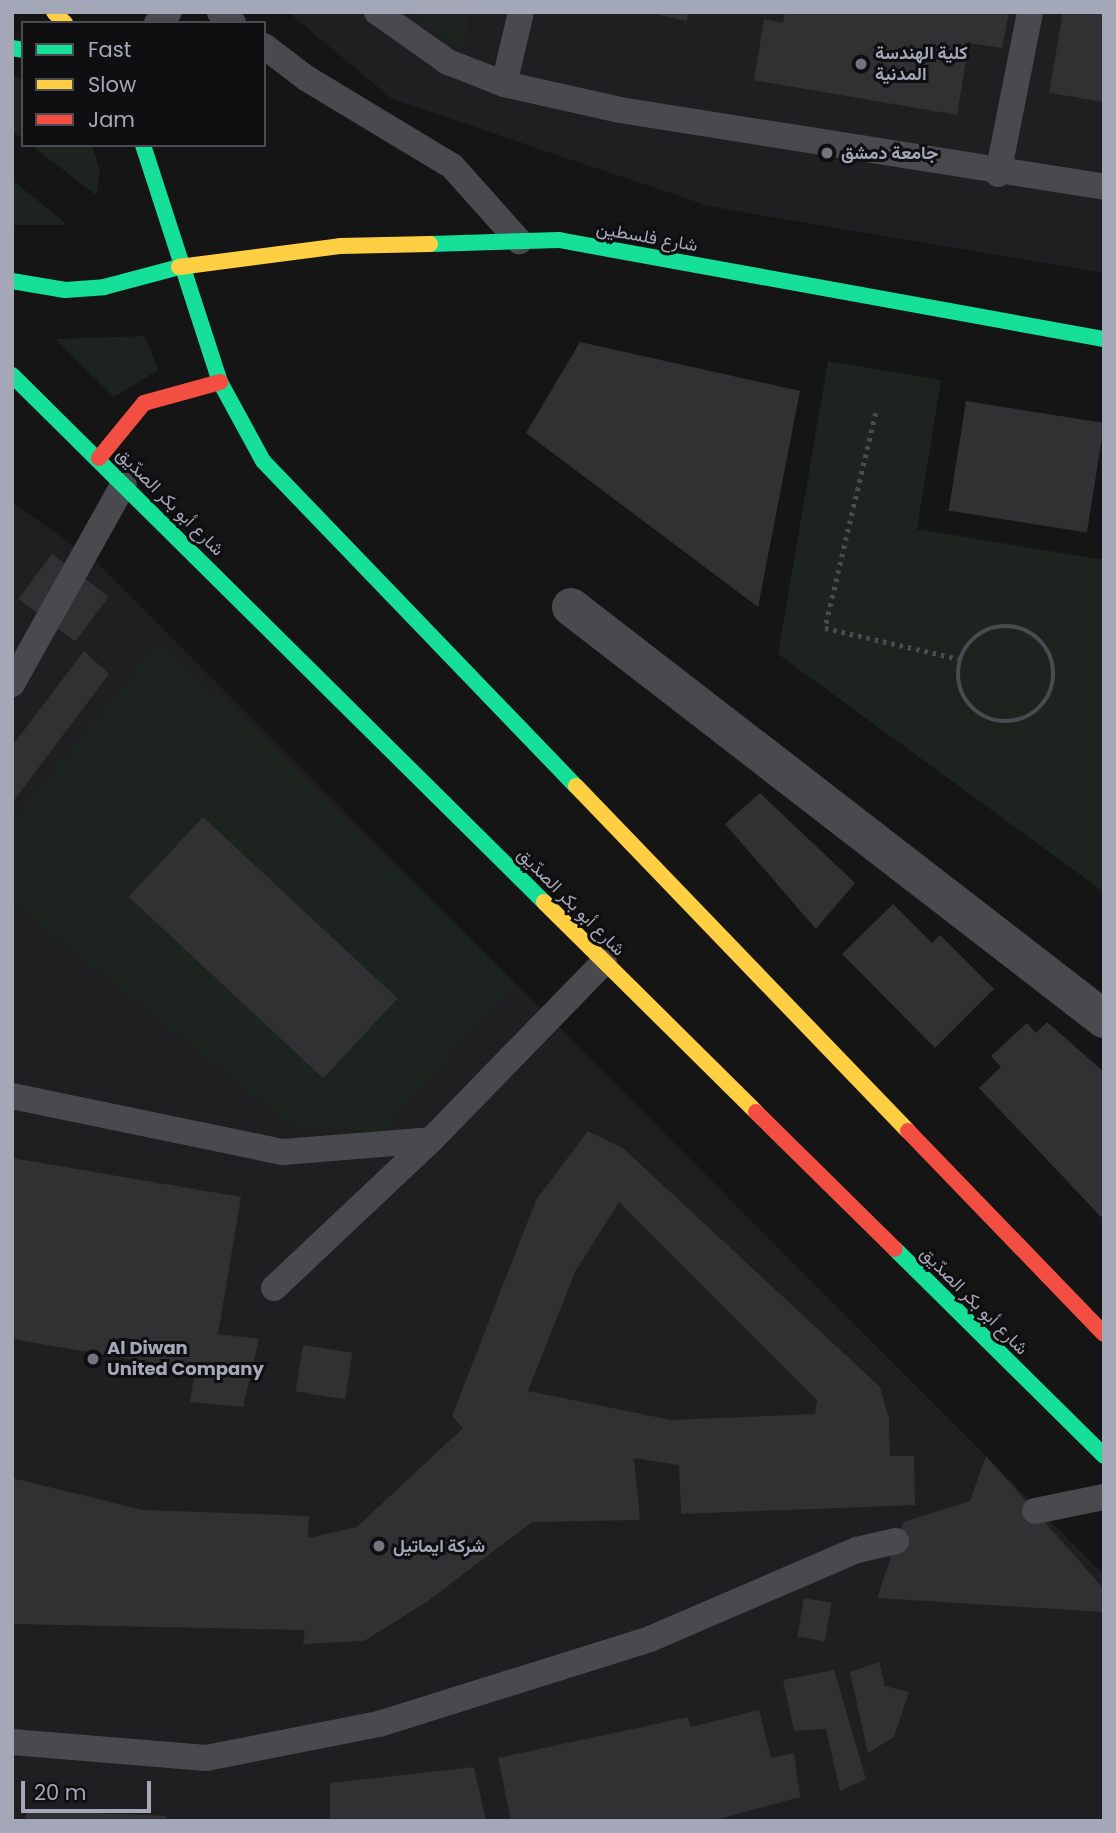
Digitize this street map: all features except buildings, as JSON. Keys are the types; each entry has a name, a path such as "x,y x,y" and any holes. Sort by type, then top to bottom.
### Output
{"main road":[{"path":"144,147 151,161 179,267 220,382 263,461 1104,1334"},
{"name":"شارع فلسطين","path":"12,282 65,290 104,288 179,267 340,246 559,240 1104,340"},
{"name":"شارع أبو بكر الصدّيق","path":"12,375 99,458 1104,1456"},
{"path":"99,458 144,404 220,382"}],"street":[{"path":"571,607 1104,1019"}],"lane":[{"path":"377,12 448,62 504,84 620,110 998,174 1104,187"},
{"path":"504,84 521,12"},
{"path":"998,174 1030,12"},
{"path":"266,48 306,79 452,166 519,241"},
{"path":"12,684 124,484"},
{"path":"274,1288 431,1140 604,962"},
{"path":"12,1096 283,1152 431,1140"},
{"path":"1035,1511 1104,1497"},
{"path":"12,1742 206,1758 379,1724 650,1639 857,1550 896,1541"}],"path":[{"path":"876,413 825,628 959,659"},
{"path":"992,627 1024,628 1048,650 1054,681 1040,708 1027,718 995,721 968,705 960,691 959,659 966,645 992,627"}],"shaded area":[{"name":"جامعة دمشق","path":"288,12 1104,12 1104,273 708,206 392,99"},
{"path":"410,12 472,12 461,50"},
{"path":"12,75 21,78 21,138 12,131"},
{"path":"34,147 93,147 100,172 96,195"},
{"path":"12,180 68,225 12,225"},
{"path":"145,336 158,370 114,397 55,339"},
{"path":"828,361 941,380 917,529 1104,560 1104,892 778,654"},
{"path":"12,502 95,561 1104,1575 1104,1821 12,1821"},
{"path":"160,640 515,983 382,1132 293,1127 12,903 12,823"}],"traffic: fast":[{"path":"12,48 21,50"},
{"path":"144,147 220,382 263,461 576,786"},
{"path":"430,244 559,240 1104,339"},
{"path":"12,281 65,290 104,287 179,267"},
{"path":"12,375 544,902"},
{"path":"895,1249 1104,1456"}],"traffic: slow":[{"path":"54,12 63,21"},
{"path":"179,267 340,246 430,244"},
{"path":"576,786 908,1131"},
{"path":"544,902 756,1112"}],"traffic: jam":[{"path":"99,458 144,403 220,382"},
{"path":"756,1112 895,1249"},
{"path":"908,1131 1104,1334"}],"place":[{"name":"كلية الهندسة المدنية","path":"861,64"},
{"name":"جامعة دمشق","path":"827,153"},
{"name":"Al Diwan United Company","path":"93,1359"},
{"name":"شركة ايماتيل","path":"379,1546"}]}
